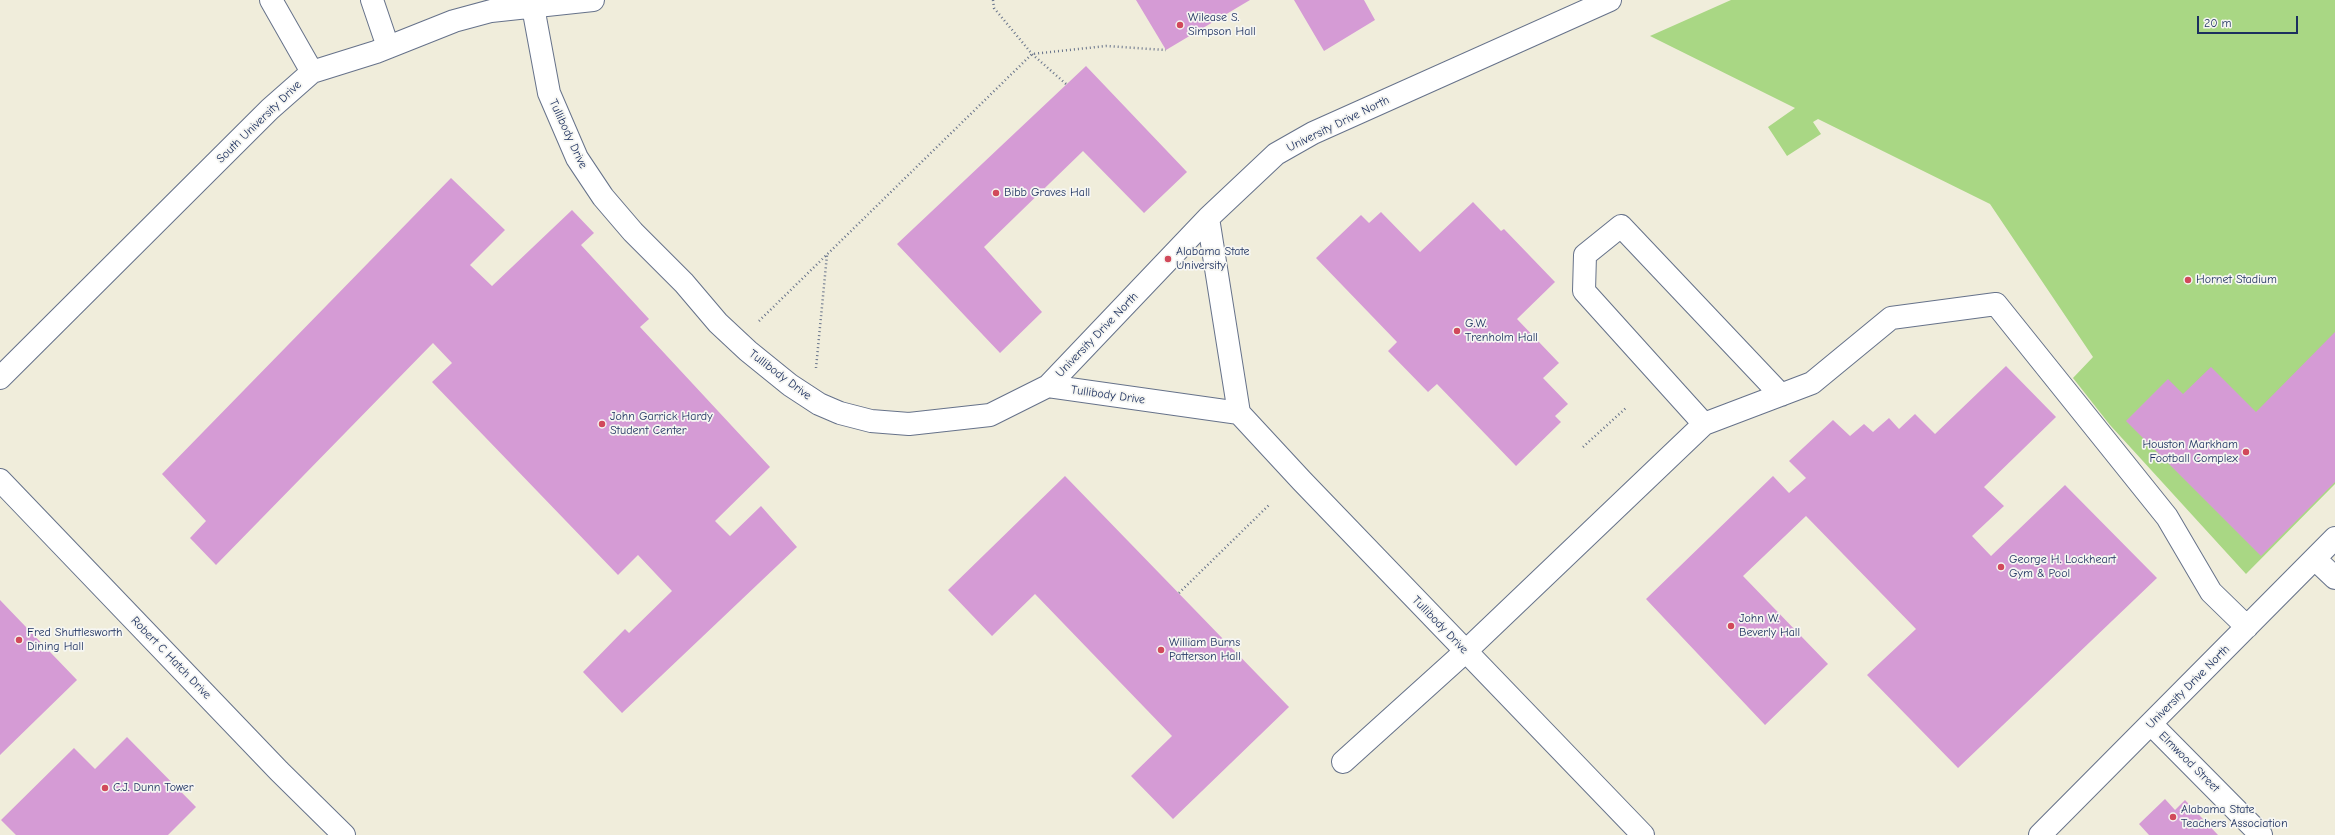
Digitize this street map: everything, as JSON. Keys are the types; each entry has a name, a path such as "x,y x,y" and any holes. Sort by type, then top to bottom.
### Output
{"street":[{"path":"272,0 312,72"},
{"path":"372,0 388,47"},
{"name":"South University Drive","path":"0,378 270,109 312,72 388,47 454,21 484,13 592,0"},
{"name":"University Drive North","path":"1048,386 1208,218 1276,154 1313,133 1610,0"},
{"name":"Tullibody Drive","path":"533,7 550,93 577,158 603,197 633,232 684,283 718,323 748,351 790,385 819,404 840,413 870,421 909,424 990,415 1048,386 1239,413 1287,466 1643,835"},
{"path":"1208,218 1239,413"},
{"path":"1704,424 1584,291 1585,254 1621,226 1781,395"},
{"path":"1343,762 1466,651 1704,424 1812,383 1891,318 1996,304 2167,517 2211,592 2248,627"},
{"name":"Robert C Hatch Drive","path":"0,480 279,771 344,835"},
{"name":"University Drive North","path":"2040,835 2335,538"},
{"path":"2315,559 2335,578"},
{"name":"Elmwood Street","path":"2151,724 2261,835"}],"path":[{"path":"993,0 994,8 1032,54 1066,84"},
{"path":"759,321 1032,54 1106,46 1166,50"},
{"path":"816,370 827,255"},
{"path":"1582,447 1627,407"},
{"path":"1178,593 1269,505"}],"green space":[{"name":"Hornet Stadium","path":"1731,0 2335,0 2335,484 2246,574 2110,425 2073,378 2093,357 1990,204 1818,119 1813,122 1821,134 1787,156 1768,127 1795,108 1650,36"}],"building":[{"name":"Wilease S. Simpson Hall","path":"1136,0 1250,0 1166,50"},
{"path":"1294,0 1364,0 1375,20 1324,51"},
{"name":"Bibb Graves Hall","path":"1086,66 1187,172 1144,213 1083,151 984,247 1042,312 1000,353 897,244"},
{"name":"John Garrick Hardy Student Center","path":"451,178 505,230 470,265 492,286 572,210 594,233 581,245 649,319 640,327 770,467 715,521 730,536 761,506 797,547 622,713 583,672 625,629 629,633 672,591 638,555 618,575 432,382 452,363 433,343 216,565 190,538 206,521 162,474"},
{"name":"G.W. Trenholm Hall","path":"1473,202 1501,231 1504,229 1555,282 1517,319 1559,363 1543,378 1568,404 1555,416 1561,422 1516,466 1437,384 1428,392 1388,351 1397,342 1316,258 1361,215 1369,223 1381,212 1420,252"},
{"name":"Houston Markham Football Complex","path":"2335,332 2335,482 2261,556 2126,421 2168,379 2183,394 2211,367 2256,412"},
{"name":"George H. Lockheart Gym & Pool","path":"2006,366 2056,417 1984,487 2004,506 1972,536 1991,556 2065,485 2157,578 1958,768 1867,675 1916,629 1806,516 1743,576 1828,664 1765,725 1646,599 1773,476 1789,493 1806,478 1789,461 1833,420 1850,436 1864,424 1873,432 1889,418 1899,429 1915,414 1935,434"},
{"name":"William Burns Patterson Hall","path":"1065,476 1289,707 1173,819 1131,776 1172,736 1035,594 992,636 948,590"},
{"name":"Fred Shuttlesworth Dining Hall","path":"0,600 77,680 0,755"},
{"name":"C.J. Dunn Tower","path":"127,737 196,807 168,835 16,835 1,820 74,748 95,769"},
{"name":"Alabama State Teachers Association","path":"2165,799 2175,810 2185,800 2218,835 2149,835 2139,824"}],"place":[{"name":"Wilease S. Simpson Hall","path":"1180,25"},
{"name":"Bibb Graves Hall","path":"996,193"},
{"name":"Alabama State University","path":"1168,259"},
{"name":"Hornet Stadium","path":"2188,280"},
{"name":"G.W. Trenholm Hall","path":"1457,331"},
{"name":"John Garrick Hardy Student Center","path":"602,424"},
{"name":"Houston Markham Football Complex","path":"2246,452"},
{"name":"George H. Lockheart Gym & Pool","path":"2001,567"},
{"name":"John W. Beverly Hall","path":"1731,626"},
{"name":"Fred Shuttlesworth Dining Hall","path":"19,640"},
{"name":"William Burns Patterson Hall","path":"1161,650"},
{"name":"C.J. Dunn Tower","path":"105,788"},
{"name":"Alabama State Teachers Association","path":"2173,817"}]}
